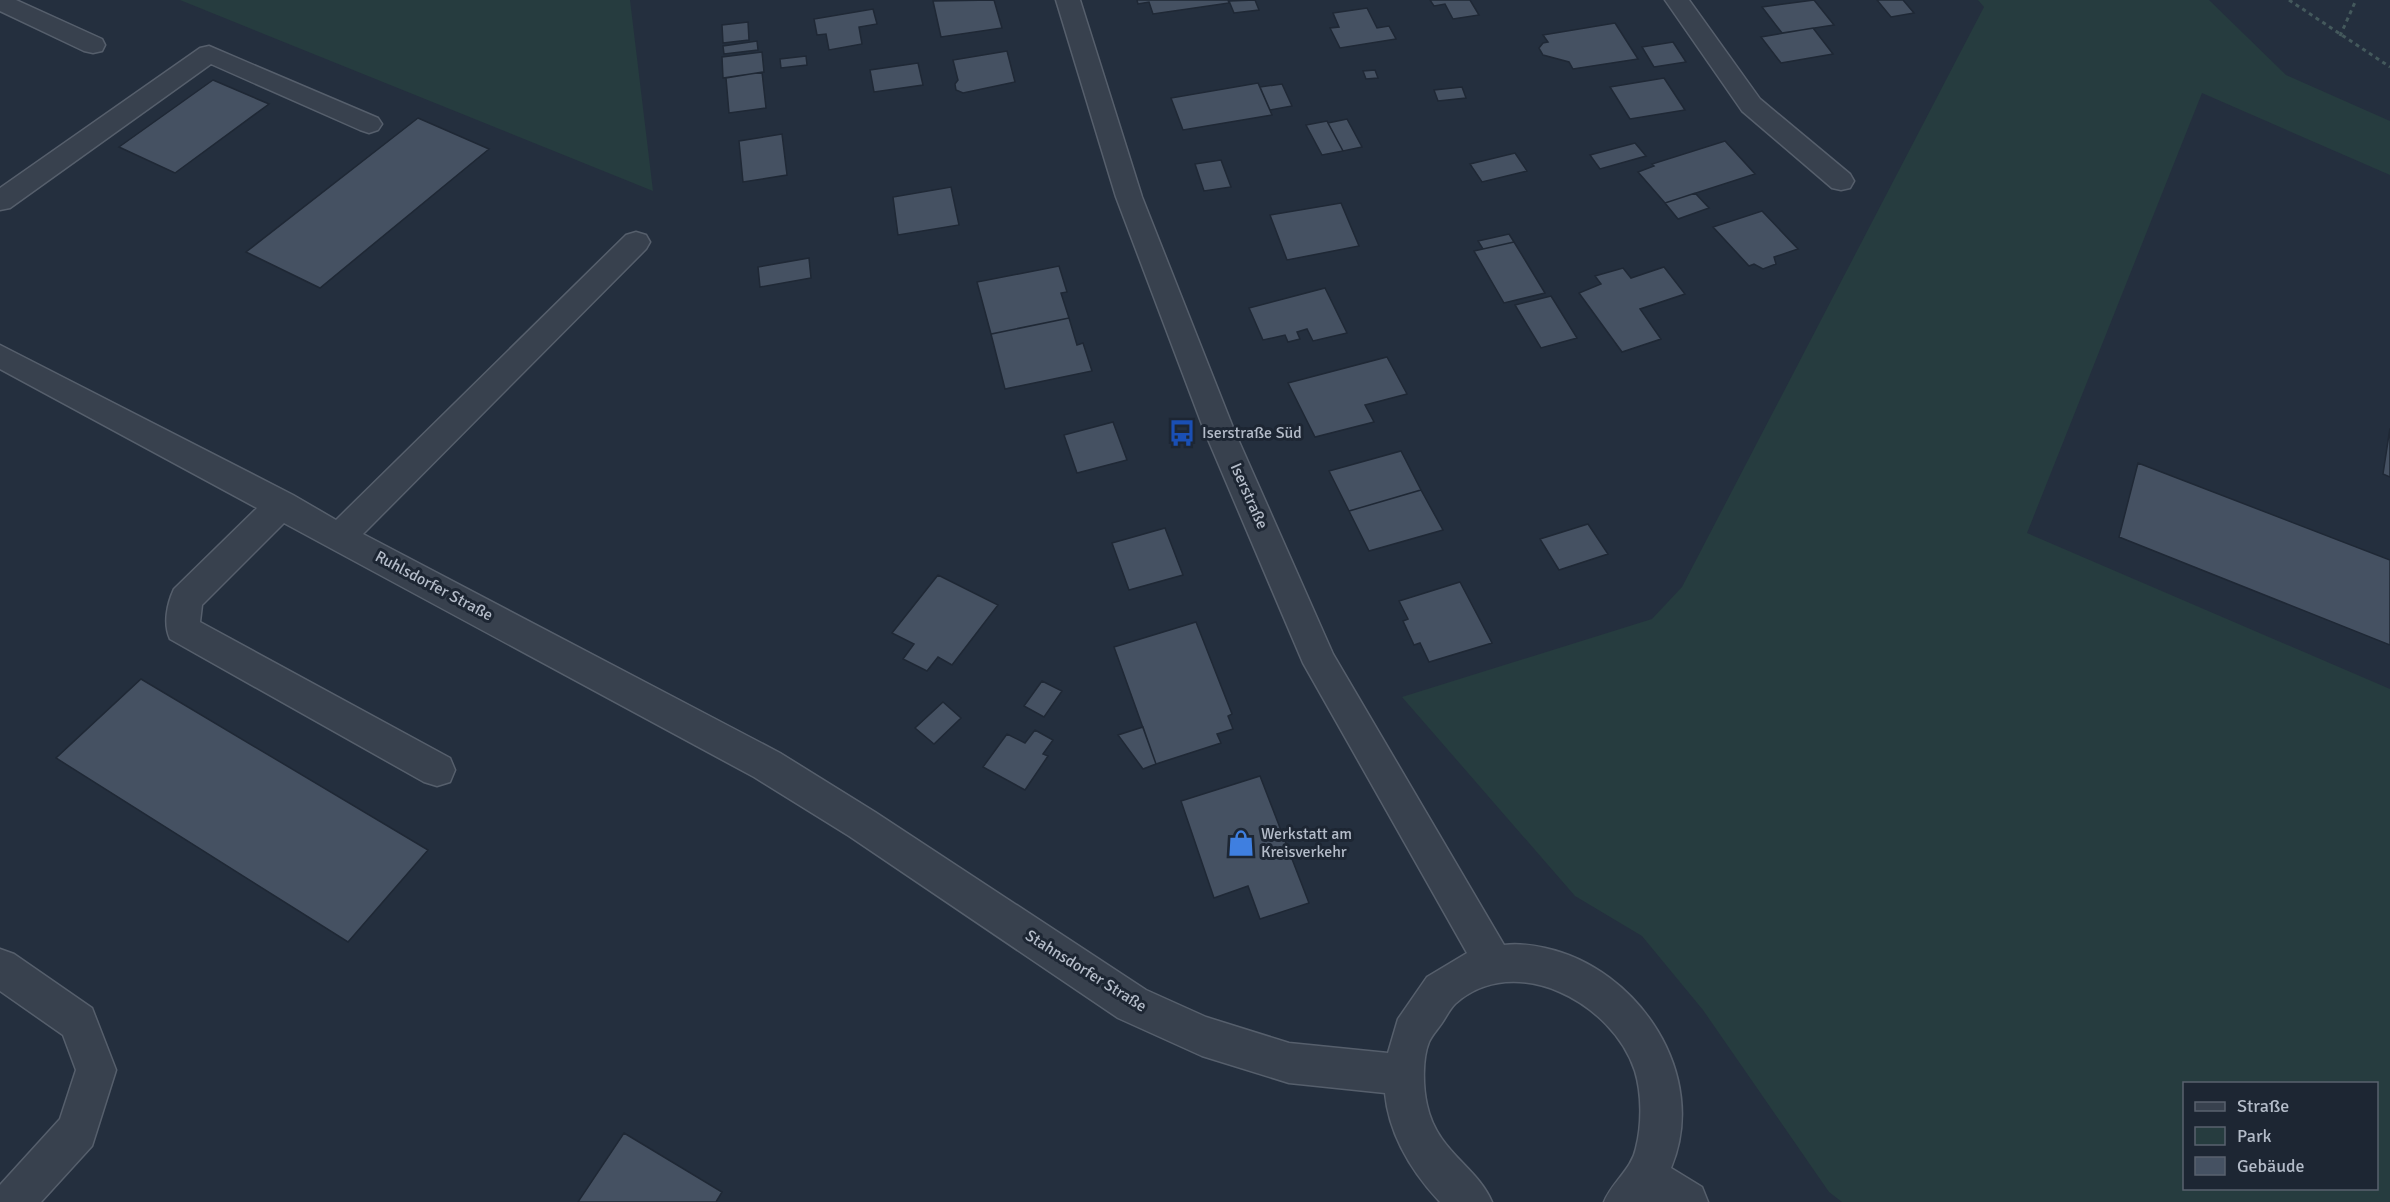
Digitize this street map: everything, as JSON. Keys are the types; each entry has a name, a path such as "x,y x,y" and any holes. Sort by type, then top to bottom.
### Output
{"street":[{"name":"Iserstraße","path":"1068,0 1129,197 1219,430 1320,663 1494,964"},
{"path":"1677,0 1751,105 1841,181"},
{"path":"0,2 93,45"},
{"path":"0,201 209,54 369,124"},
{"path":"341,536 636,242"},
{"name":"Ruhlsdorfer Straße","path":"0,356 282,504 767,765 862,824"},
{"path":"282,504 186,599 182,629 437,770"},
{"name":"Stahnsdorfer Straße","path":"862,824 1132,1004 1202,1036 1289,1063 1404,1075"},
{"path":"1471,1202 1448,1183 1424,1150 1409,1114 1404,1075 1412,1035 1430,1002 1458,977 1494,964 1530,963 1568,972 1602,992 1631,1022 1652,1058 1662,1099 1660,1139 1636,1189 1687,1202"},
{"path":"0,968 78,1022 96,1070 77,1131 13,1202"}],"path":[{"path":"2289,0 2340,36 2390,67"},
{"path":"2340,36 2356,0"}],"green space":[{"path":"180,0 630,0 653,191"},
{"path":"1978,0 2209,0 2286,75 2390,121 2390,175 2202,93 2027,533 2390,689 2390,1202 1842,1202 1829,1192 1703,1010 1642,936 1575,896 1402,697 1652,619 1682,587 1984,7"}],"building":[{"path":"994,0 1002,28 941,37 933,1"},
{"path":"1137,0 1228,0 1229,3 1153,14 1149,2 1138,4"},
{"path":"1255,0 1259,10 1234,13 1229,1"},
{"path":"1430,0 1470,0 1479,15 1453,19 1445,4 1434,6"},
{"path":"1814,0 1834,25 1782,33 1762,7"},
{"path":"1877,0 1903,0 1914,13 1891,17"},
{"path":"1367,8 1377,28 1389,26 1396,39 1340,48 1330,28 1339,27 1333,13"},
{"path":"873,9 877,24 859,27 862,44 829,50 826,34 817,35 814,19"},
{"path":"748,22 749,40 723,43 722,25"},
{"path":"1615,23 1638,59 1573,69 1569,62 1543,55 1539,48 1543,43 1548,42 1543,35"},
{"path":"1813,28 1833,54 1781,63 1761,37"},
{"path":"757,41 758,50 724,54 723,46"},
{"path":"1673,42 1686,62 1654,67 1642,47"},
{"path":"1007,51 1015,82 963,93 956,90 955,84 958,80 953,60"},
{"path":"762,52 764,72 723,78 722,57"},
{"path":"806,56 807,65 781,68 780,59"},
{"path":"918,63 923,85 874,92 870,70"},
{"path":"1375,70 1378,78 1366,79 1363,71"},
{"path":"762,72 766,108 729,113 726,78"},
{"path":"1664,78 1685,110 1630,119 1610,87"},
{"path":"213,80 269,104 175,173 119,147"},
{"path":"1258,83 1272,115 1183,130 1171,98"},
{"path":"1282,84 1292,106 1270,110 1260,87"},
{"path":"1462,87 1466,98 1438,101 1434,90"},
{"path":"418,118 489,149 320,288 246,252"},
{"path":"1347,119 1362,147 1343,151 1328,123"},
{"path":"1327,121 1343,151 1322,155 1306,125"},
{"path":"782,134 787,175 743,182 739,141"},
{"path":"1725,141 1755,174 1665,203 1638,172 1654,166 1652,164"},
{"path":"1635,143 1646,156 1600,169 1590,155"},
{"path":"1515,153 1527,171 1482,182 1470,164"},
{"path":"1221,160 1231,187 1204,191 1195,164"},
{"path":"951,187 959,225 898,235 893,197"},
{"path":"1695,193 1709,208 1678,219 1665,203"},
{"path":"1341,203 1359,246 1287,260 1270,215"},
{"path":"1762,211 1798,249 1774,257 1776,264 1763,269 1754,264 1749,266 1713,227"},
{"path":"1509,234 1514,242 1483,249 1478,241"},
{"path":"1514,242 1545,293 1504,303 1474,251"},
{"path":"809,258 811,278 760,287 758,267"},
{"path":"1059,266 1067,292 1061,293 1069,318 991,334 977,282"},
{"path":"1664,267 1685,294 1640,309 1661,339 1622,352 1579,293 1601,284 1595,276 1623,268 1631,278"},
{"path":"1325,288 1347,333 1313,341 1307,329 1297,332 1300,339 1288,342 1285,335 1263,340 1249,308"},
{"path":"1551,296 1577,338 1541,348 1515,305"},
{"path":"1069,318 1077,345 1083,343 1092,371 1005,389 991,334"},
{"path":"1387,357 1407,394 1365,405 1374,422 1315,437 1288,383"},
{"path":"1113,422 1127,460 1077,473 1064,435"},
{"path":"2390,428 2390,477 2383,474"},
{"path":"1401,451 1421,490 1349,511 1329,471"},
{"path":"2138,463 2390,560 2390,645 2119,537"},
{"path":"1421,490 1443,530 1369,551 1349,511"},
{"path":"1588,524 1608,554 1559,570 1540,539"},
{"path":"1165,528 1183,575 1129,590 1112,543"},
{"path":"938,575 998,605 952,665 938,657 927,671 903,659 914,644 892,633"},
{"path":"1460,582 1492,643 1429,662 1420,643 1414,645 1403,621 1408,619 1399,601"},
{"path":"1196,622 1232,714 1228,716 1233,729 1217,734 1221,743 1156,764 1114,647"},
{"path":"141,679 428,850 348,942 56,758"},
{"path":"1042,681 1062,691 1044,717 1024,706"},
{"path":"943,702 961,718 934,744 915,728"},
{"path":"1143,727 1156,764 1143,769 1118,735"},
{"path":"1035,730 1053,740 1043,754 1048,756 1025,790 983,767 1007,734 1025,743"},
{"name":"Werkstatt am Kreisverkehr","path":"1260,776 1309,903 1260,919 1248,886 1214,898 1181,801"},
{"path":"624,1133 722,1192 716,1202 578,1202"}],"place":[{"name":"Iserstraße Süd","path":"1182,433"},
{"name":"Werkstatt am Kreisverkehr","path":"1241,843"}]}
